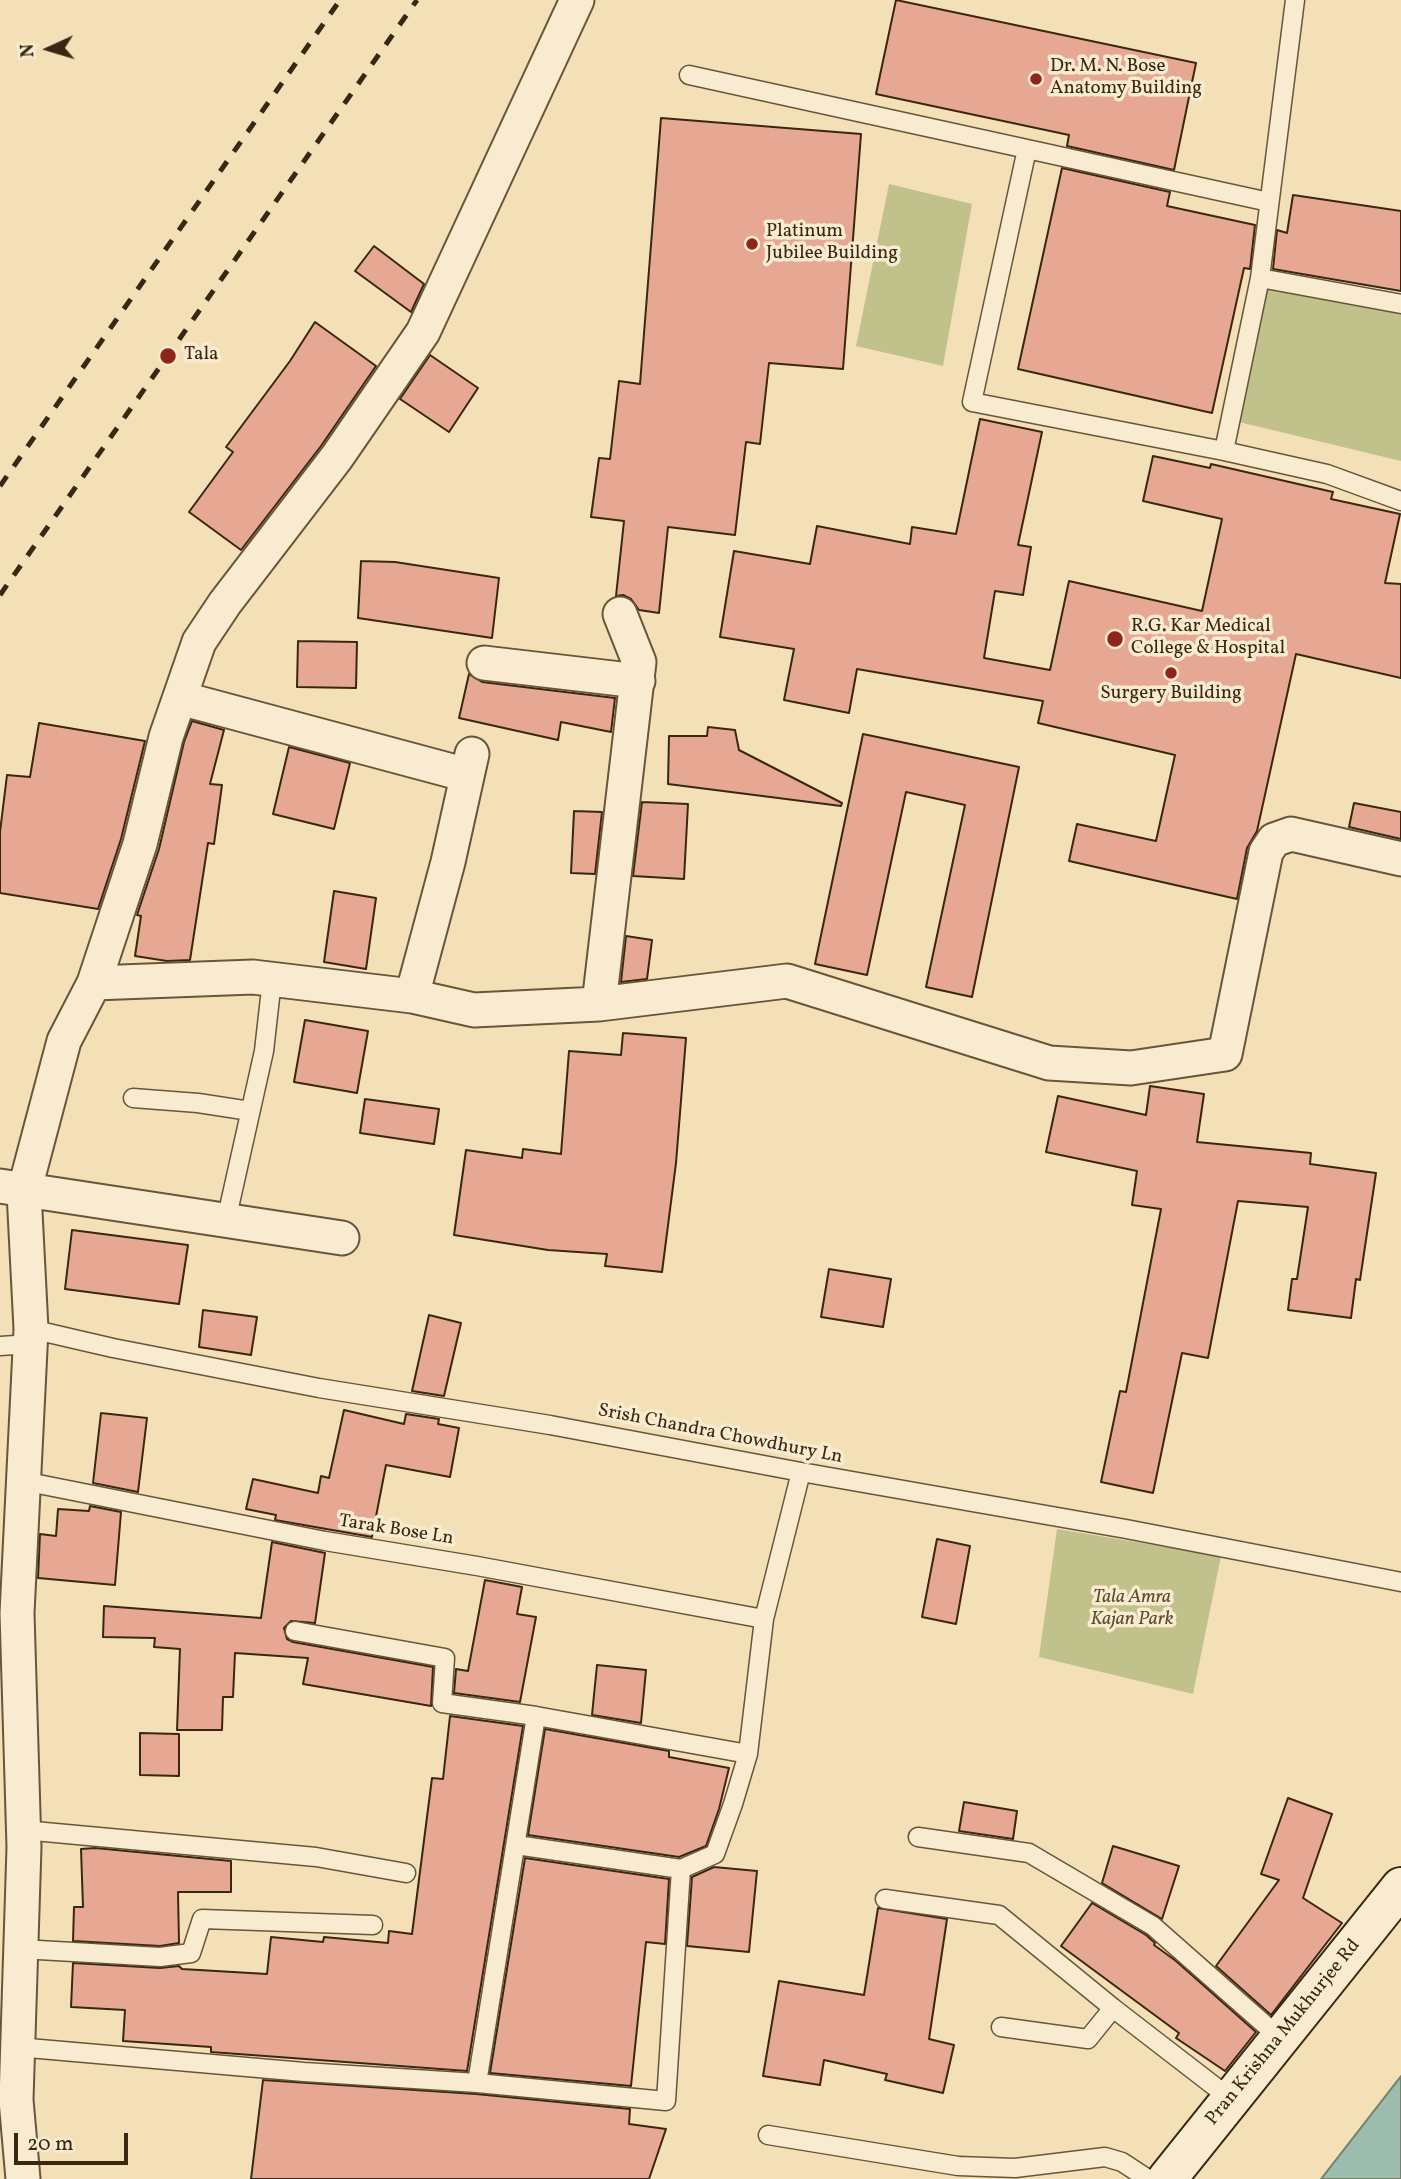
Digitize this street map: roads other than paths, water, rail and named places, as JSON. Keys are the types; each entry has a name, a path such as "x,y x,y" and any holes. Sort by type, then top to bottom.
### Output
{"main road":[{"name":"Pran Krishna Mukhurjee Rd","path":"1167,2179 1401,1887"}],"street":[{"path":"23,2179 16,2100 14,1967 23,1830 9,1679 17,1612 23,1482 20,1340 12,1189 64,1041 94,983 140,844 166,737 199,642 225,603 337,457 423,332 577,0"},
{"path":"599,1004 638,681 639,662 620,614"},
{"path":"484,663 638,681"},
{"path":"180,698 469,765 448,862 412,996"},
{"path":"94,983 253,977 412,996 474,1010 599,1004 787,981 1049,1063 1131,1068 1225,1054 1266,852 1274,840 1291,834 1401,859"},
{"path":"12,1189 342,1238"}],"lane":[{"path":"1224,451 1260,278 1295,0"},
{"path":"689,75 1269,202"},
{"path":"1027,149 972,402 1328,474 1401,501"},
{"path":"1260,278 1401,304"},
{"path":"226,1221 264,1051 272,980"},
{"path":"133,1098 198,1103 250,1111"},
{"name":"Srish Chandra Chowdhury Ln","path":"20,1340 113,1348 319,1388 550,1425 1126,1528 1401,1582"},
{"path":"516,1844 681,1869 715,1854 748,1754 764,1619 801,1472"},
{"name":"Tarak Bose Ln","path":"23,1482 325,1541 490,1568 764,1619"},
{"path":"295,1630 445,1658 442,1703 536,1716 748,1754"},
{"path":"477,2083 536,1716"},
{"path":"23,1830 316,1857 406,1873"},
{"path":"918,1837 1029,1853 1153,1926 1280,2038"},
{"path":"17,2047 304,2072 477,2083 666,2101 681,1869"},
{"path":"885,1899 999,1915 1231,2099"},
{"path":"14,1967 191,1953 202,1919 373,1926"},
{"path":"1001,2027 1088,2039 1113,2008"},
{"path":"768,2135 958,2166 1015,2168 1105,2157 1122,2162 1148,2179"}],"railway":[{"path":"0,486 340,0"},
{"path":"0,595 417,0"}],"place":[{"name":"Dr. M. N. Bose Anatomy Building","path":"1036,79"},
{"name":"Platinum Jubilee Building","path":"752,244"},
{"name":"Tala","path":"168,356"},
{"name":"R.G. Kar Medical College & Hospital","path":"1115,639"},
{"name":"Surgery Building","path":"1171,673"}],"park label":[{"name":"Tala Amra Kajan Park","path":"1132,1610"}]}
